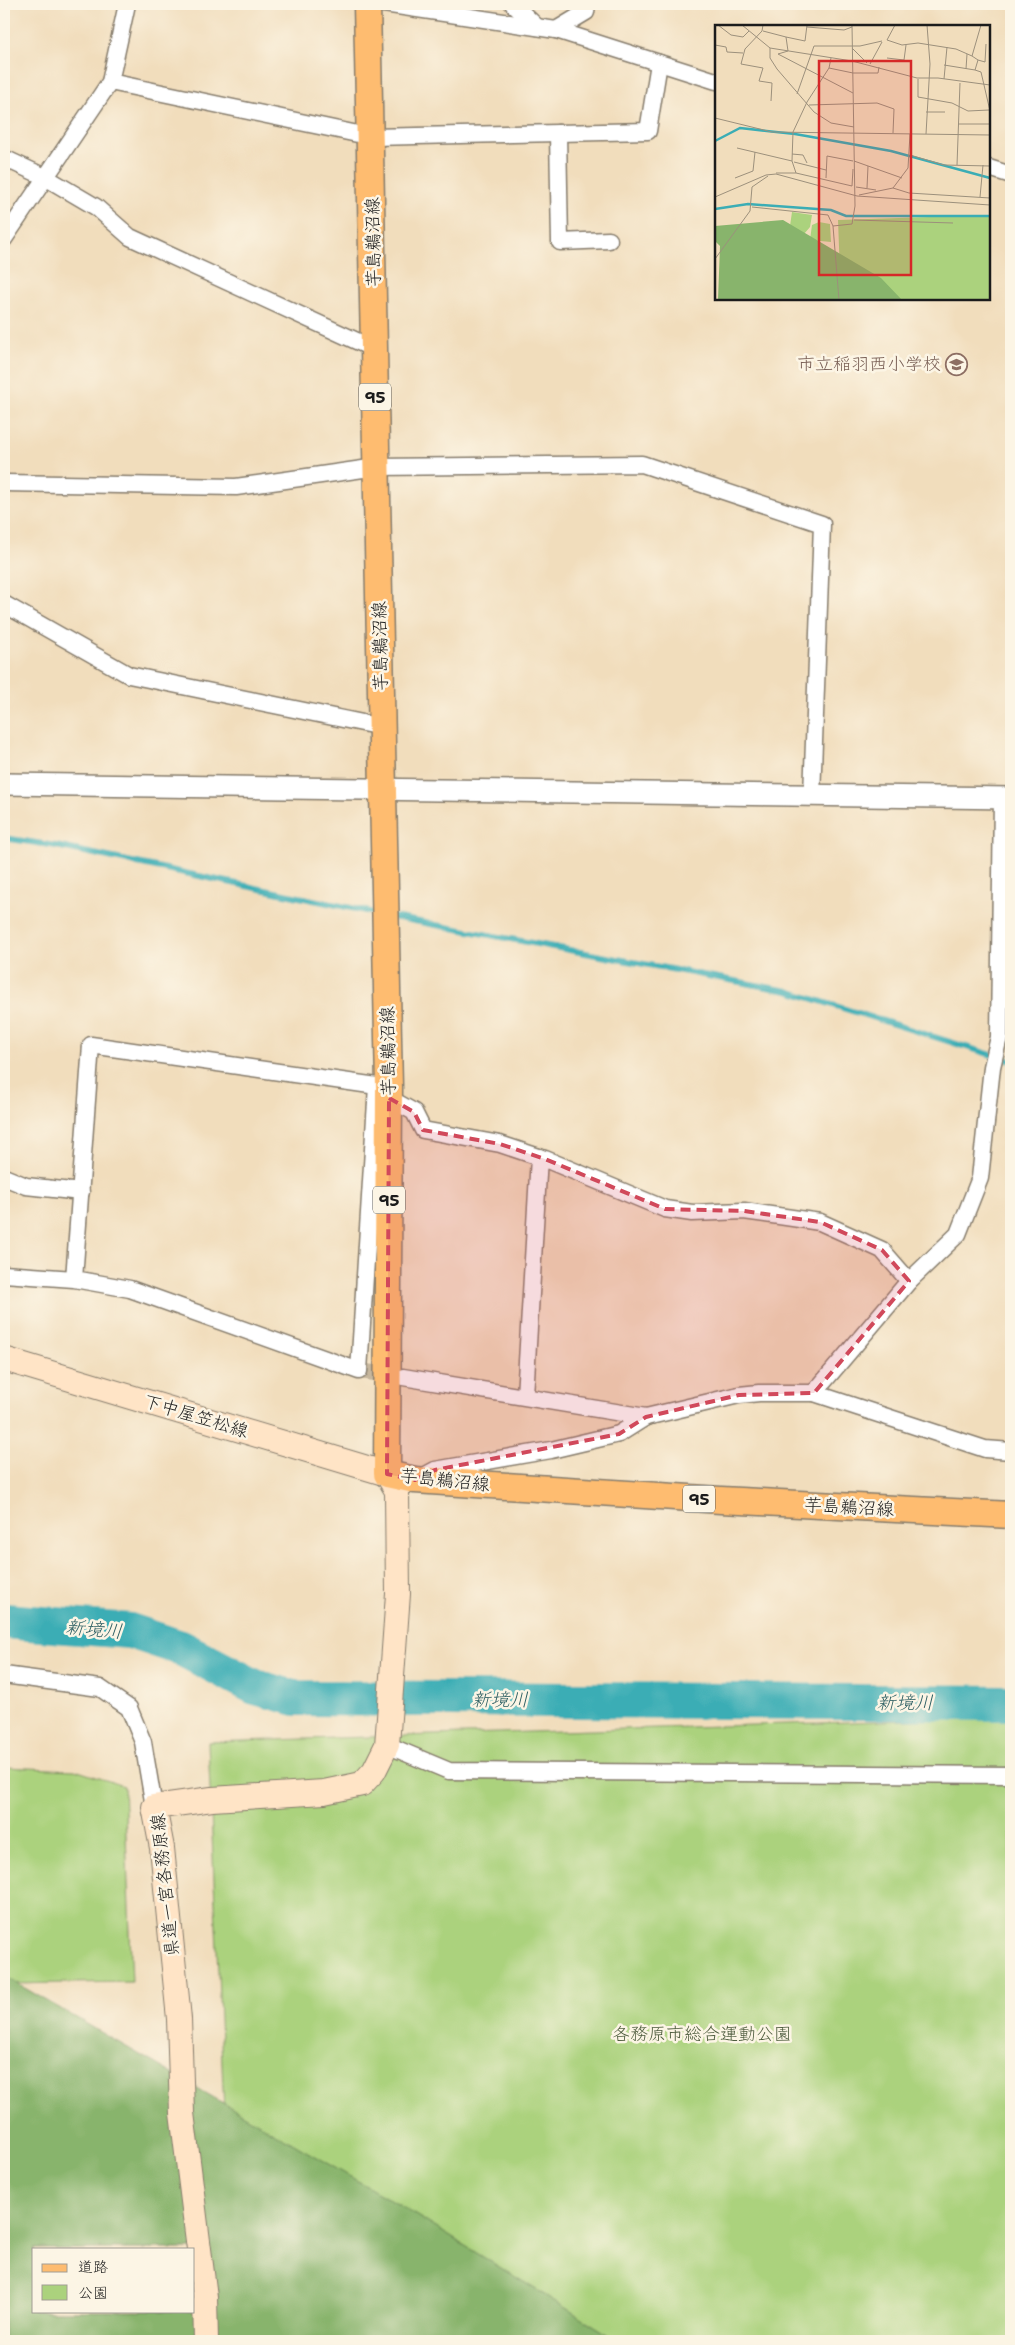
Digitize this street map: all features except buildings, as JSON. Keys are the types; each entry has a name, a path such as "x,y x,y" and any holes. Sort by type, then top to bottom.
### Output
{"main road":[{"name":"芋島鵜沼線","path":"367,4 372,137 374,348 386,916 387,1474 415,1480 721,1500 1011,1514"},
{"name":"下中屋笠松線","path":"4,1359 387,1474"},
{"name":"県道一宮各務原線","path":"206,2341 205,2297 182,2113 179,2019 162,1848 154,1807 212,1799 324,1792 362,1784 374,1771 387,1745 398,1594 398,1491 387,1474"}],"street":[{"path":"4,239 110,82 127,4"},
{"path":"384,4 556,30 715,81"},
{"path":"513,4 537,27"},
{"path":"556,30 586,12 587,4"},
{"path":"110,82 372,137 648,131 659,63"},
{"path":"558,132 560,242 609,240"},
{"path":"4,158 45,177 96,207 130,237 374,348"},
{"path":"990,168 1011,175"},
{"path":"4,483 236,487 377,467 642,464 822,524 812,796"},
{"path":"4,604 129,676 382,727"},
{"path":"4,784 1006,798 1000,1045 980,1178 958,1234 909,1281 814,1393"},
{"path":"74,1279 91,1045 385,1090 414,1112 423,1130 500,1144 539,1157 665,1209 692,1213 744,1211 820,1222 882,1250 909,1281"},
{"path":"4,1274 74,1279 130,1289 359,1371 385,1090"},
{"path":"525,1396 539,1157"},
{"path":"4,1177 26,1186 81,1192"},
{"path":"404,1377 646,1417"},
{"path":"415,1480 435,1470 551,1450 619,1434 646,1417 739,1395 814,1393 985,1449 1011,1451"},
{"path":"4,1675 100,1688 129,1708 142,1742 154,1807"},
{"path":"387,1745 449,1771 1011,1775"}],"highlighted area":[{"path":"389,1098 414,1112 423,1130 500,1144 545,1159 665,1209 744,1211 820,1222 882,1250 909,1281 814,1393 739,1395 646,1417 619,1434 435,1470 415,1480 387,1474"}],"green space":[{"name":"各務原市総合運動公園","path":"1011,1717 1011,2341 234,2341 208,1742"},
{"path":"4,1767 75,1770 124,1786 132,1982 4,1984"},
{"path":"4,1976 399,2205 619,2341 4,2341"}],"waterway":[{"path":"4,838 56,846 380,914"},
{"path":"393,917 788,991 1011,1061"},
{"name":"新境川","path":"4,1621 130,1631 181,1648 255,1687 295,1698 1011,1703"}],"tunnel":[{"path":"359,1371 396,1376"}],"place":[{"name":"市立稲羽西小学校","path":"957,364"}]}
